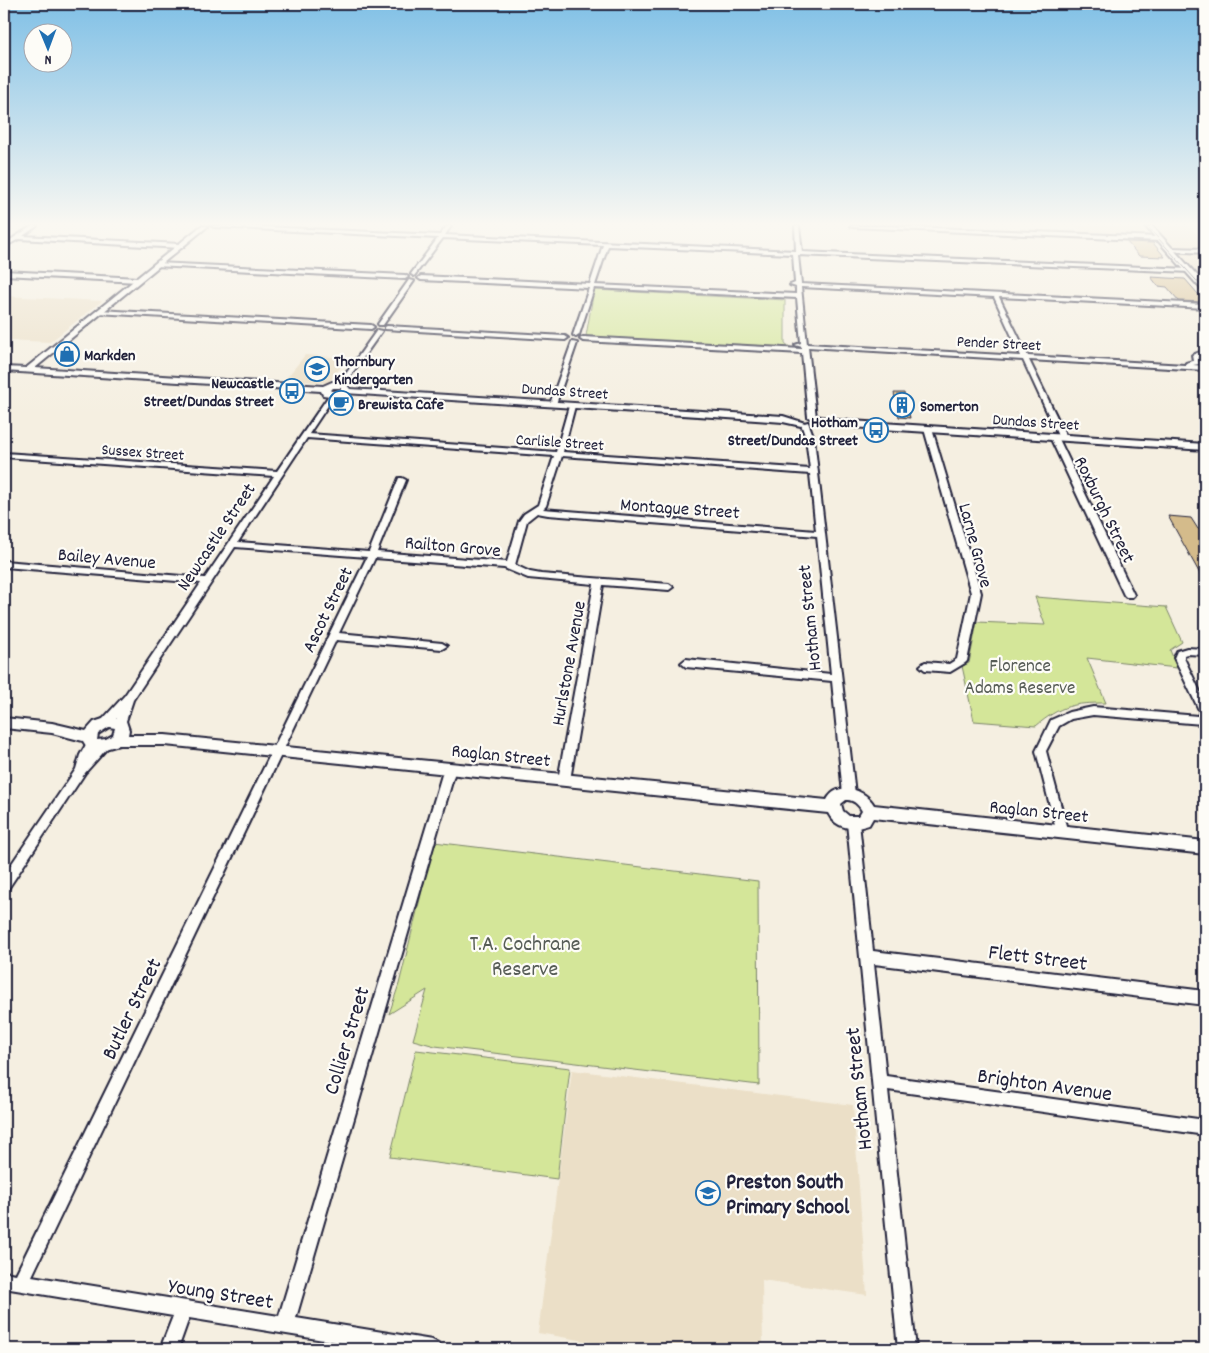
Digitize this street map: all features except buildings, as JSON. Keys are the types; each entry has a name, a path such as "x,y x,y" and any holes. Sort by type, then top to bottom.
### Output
{"street":[{"path":"27,371 127,289"},
{"path":"343,388 382,328 403,289"},
{"path":"576,335 590,289"},
{"path":"640,289 796,296"},
{"name":"Hotham Street","path":"796,289 808,421 849,794"},
{"path":"871,289 1205,306"},
{"name":"Roxburgh Street","path":"996,296 1025,357 1058,437 1129,595"},
{"path":"99,312 566,338 576,335 581,336 583,339 574,343 568,342 566,338"},
{"name":"Pender Street","path":"583,339 778,350 824,346 1205,368"},
{"path":"553,404 574,343"},
{"name":"Pender Street","path":"1172,365 1197,364 1194,356 1205,352"},
{"path":"4,369 328,392"},
{"name":"Dundas Street","path":"328,392 332,385 343,388 572,406 1205,447"},
{"name":"Newcastle Street","path":"4,885 280,474 304,436 328,392"},
{"path":"510,566 523,521 543,503 572,406"},
{"name":"Larne Grove","path":"925,666 950,668 962,661 976,593 928,429"},
{"name":"Carlisle Street","path":"304,436 814,472"},
{"name":"Sussex Street","path":"4,455 280,474"},
{"name":"Ascot Street","path":"277,751 383,532 388,510 402,480"},
{"name":"Montague Street","path":"536,510 548,513 821,534"},
{"name":"Railton Grove","path":"233,544 510,566 534,576 669,587"},
{"name":"Bailey Avenue","path":"4,564 208,581"},
{"name":"Hurlstone Avenue","path":"564,780 599,582"},
{"path":"332,636 442,646"},
{"path":"1062,833 1041,751 1055,723 1069,716 1093,711 1202,720 1205,712 1179,656 1180,653 1187,651 1205,652"},
{"path":"686,663 836,678"},
{"name":"Raglan Street","path":"4,723 833,806"},
{"name":"Butler Street","path":"12,1282 277,751"},
{"name":"Collier Street","path":"285,1325 331,1164 450,768"},
{"path":"849,794 862,800 869,811 864,820 853,823 839,817 833,806 838,797 849,794"},
{"name":"Raglan Street","path":"869,811 1205,848"},
{"name":"Hotham Street","path":"853,823 907,1349"},
{"name":"Flett Street","path":"866,957 1205,998"},
{"name":"Brighton Avenue","path":"879,1082 1205,1127"},
{"name":"Young Street","path":"12,1282 432,1349"},
{"path":"169,1349 184,1309"}],"shaded area":[{"path":"4,296 102,301 50,342 4,340"},
{"name":"Thornbury Kindergarten","path":"305,355 347,358 329,383 285,380"},
{"name":"Preston South Primary School","path":"572,1070 853,1105 867,1295 762,1280 763,1349 633,1349 538,1333"}],"green space":[{"path":"594,290 785,300 785,343 791,348 586,336"},
{"name":"Florence Adams Reserve","path":"1035,597 1166,607 1182,642 1170,650 1177,668 1087,658 1106,703 1076,705 1061,709 1036,726 974,721 962,666 969,663 977,622 1045,625"},
{"name":"T.A. Cochrane Reserve","path":"434,842 758,881 759,1085 435,1046 413,1040 427,990 389,1014 399,984"},
{"path":"416,1050 570,1068 557,1179 390,1157"}],"place":[{"name":"Markden","path":"67,354"},
{"name":"Thornbury Kindergarten","path":"317,369"},
{"name":"Newcastle Street/Dundas Street","path":"292,391"},
{"name":"Brewista Cafe","path":"341,403"},
{"name":"Somerton","path":"902,405"},
{"name":"Hotham Street/Dundas Street","path":"876,430"},
{"name":"Preston South Primary School","path":"708,1193"}]}
